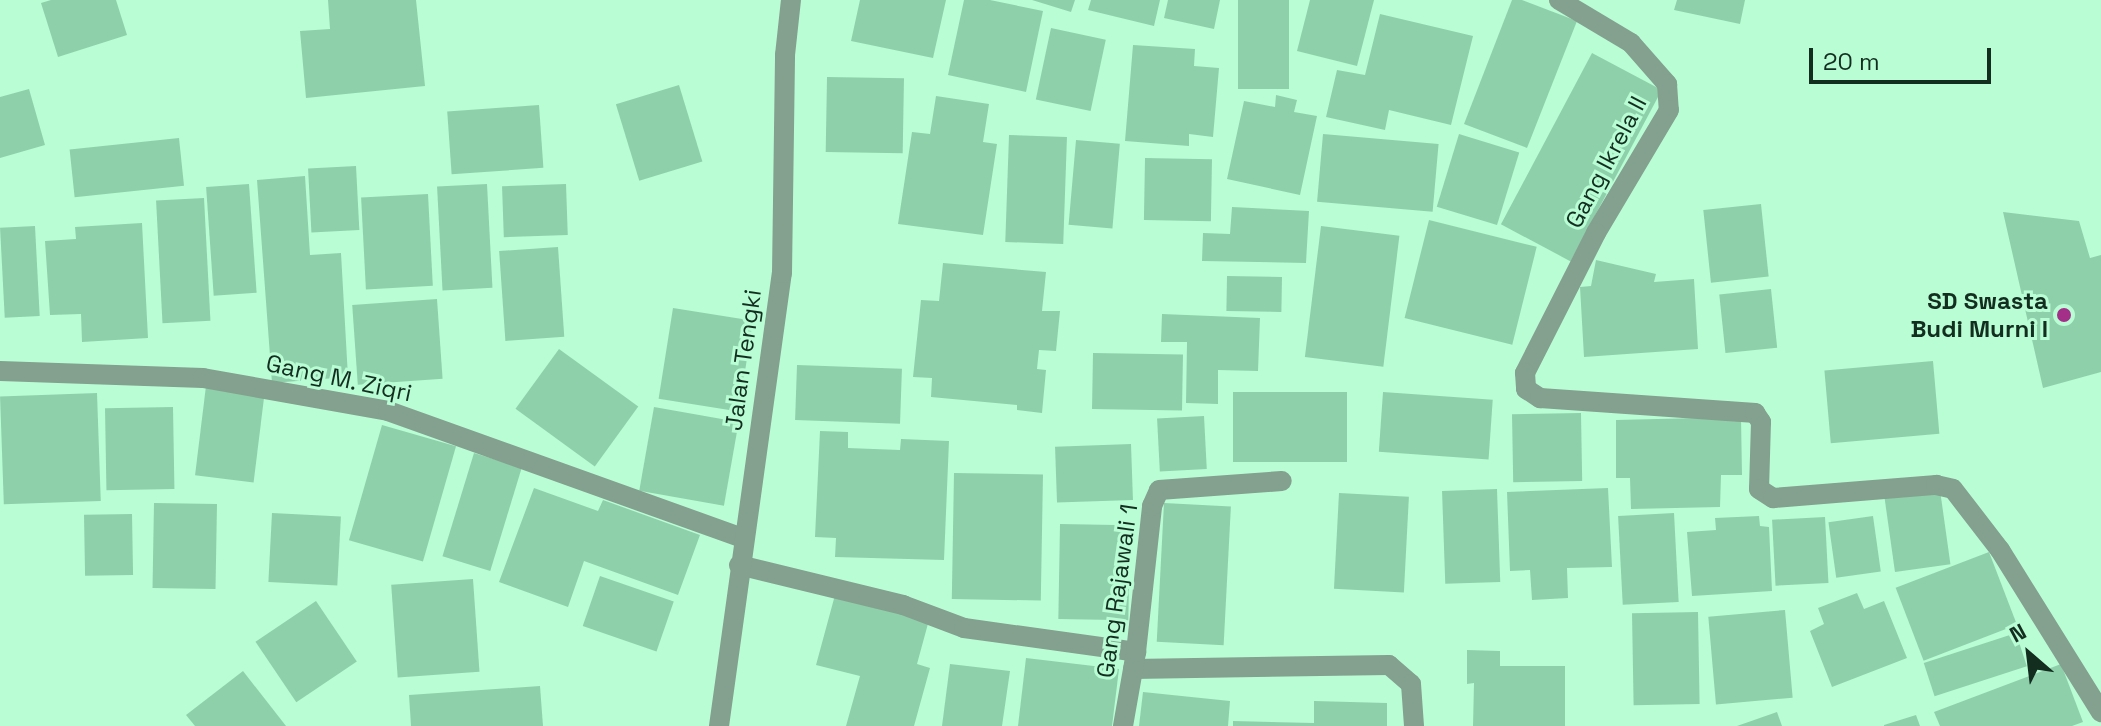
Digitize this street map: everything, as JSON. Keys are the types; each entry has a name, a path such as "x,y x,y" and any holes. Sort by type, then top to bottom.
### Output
{"street":[{"name":"Jalan Tengki","path":"719,726 782,273 785,55 791,0"},
{"name":"Gang Ikrela II","path":"1559,0 1592,8 1631,43 1667,84 1669,110 1596,233 1525,373 1526,389 1540,398 1755,413 1761,422 1759,489 1773,498 1936,485 1953,489 2000,550 2101,712"},
{"name":"Gang M. Ziqri","path":"0,371 203,378 388,411 743,538"},
{"name":"Gang Rajawali 1","path":"1123,726 1134,661 1152,506 1159,490 1282,481"},
{"path":"739,565 903,605 964,628 1134,661 1389,665 1411,684 1414,726"}],"building":[{"path":"51,0 116,0 127,35 58,57 41,3"},
{"path":"328,0 416,0 425,86 306,98 300,31 330,29"},
{"path":"860,0 946,0 933,58 851,41"},
{"path":"964,0 990,0 1043,11 1026,92 948,75"},
{"path":"1032,0 1075,0 1071,12"},
{"path":"1091,0 1160,0 1154,26 1088,10"},
{"path":"1168,0 1220,0 1214,29 1164,18"},
{"path":"1238,0 1289,0 1289,89 1238,89"},
{"path":"1310,0 1374,0 1357,66 1297,51"},
{"path":"1512,0 1522,0 1577,21 1527,148 1464,124"},
{"path":"1677,0 1745,0 1740,24 1674,10"},
{"path":"1380,14 1473,36 1451,125 1389,110 1385,130 1326,117 1337,70 1365,75"},
{"path":"1051,28 1106,40 1091,111 1036,99"},
{"path":"1133,45 1195,49 1194,66 1219,68 1213,137 1189,134 1189,146 1125,141"},
{"path":"1592,53 1662,90 1571,261 1501,224"},
{"path":"827,77 904,78 903,153 826,152"},
{"path":"679,85 702,162 639,181 616,104"},
{"path":"29,89 45,145 0,158 0,97"},
{"path":"1276,95 1297,100 1294,112 1317,116 1300,195 1227,179 1244,101 1275,107"},
{"path":"936,96 989,104 983,142 997,144 983,235 898,224 912,132 930,134"},
{"path":"539,105 543,168 452,174 447,111"},
{"path":"1323,134 1439,144 1433,212 1317,202"},
{"path":"1459,134 1519,152 1497,225 1437,207"},
{"path":"1009,135 1067,137 1063,244 1005,242"},
{"path":"179,138 184,186 75,197 70,149"},
{"path":"1076,140 1120,144 1112,229 1069,225"},
{"path":"1145,158 1212,159 1211,221 1144,220"},
{"path":"356,166 359,230 311,232 308,169"},
{"path":"305,176 310,255 341,253 348,377 272,383 257,180"},
{"path":"249,184 257,293 214,296 206,187"},
{"path":"487,184 492,288 443,290 437,187"},
{"path":"566,184 568,235 504,237 502,186"},
{"path":"428,194 433,286 366,289 361,198"},
{"path":"204,198 210,321 163,323 156,201"},
{"path":"1761,204 1769,277 1711,283 1703,210"},
{"path":"1232,207 1309,211 1306,263 1202,261 1203,233 1230,234"},
{"name":"SD Swasta Budi Murni I","path":"2003,212 2079,221 2090,258 2101,255 2101,372 2043,388"},
{"path":"1429,220 1537,247 1512,345 1405,318"},
{"path":"142,223 148,338 82,342 81,314 50,315 45,241 76,239 75,227"},
{"path":"35,226 40,316 5,318 0,228"},
{"path":"1321,226 1399,236 1383,367 1305,357"},
{"path":"558,247 564,337 505,341 499,251"},
{"path":"1596,260 1656,274 1654,282 1694,279 1698,349 1584,357 1580,287 1591,286"},
{"path":"943,263 1046,272 1042,311 1060,311 1056,351 1039,350 1037,369 1046,370 1042,413 1017,410 1017,405 931,397 932,378 913,377 921,300 939,301"},
{"path":"1227,276 1282,277 1281,312 1226,311"},
{"path":"1771,289 1777,348 1725,353 1719,294"},
{"path":"437,299 443,379 358,385 352,305"},
{"path":"673,308 753,321 739,412 659,399"},
{"path":"1162,314 1260,318 1258,371 1218,370 1218,404 1186,403 1187,342 1161,342"},
{"path":"559,349 638,407 595,466 516,409"},
{"path":"1093,353 1183,355 1182,411 1092,409"},
{"path":"1933,361 1939,434 1831,443 1824,370"},
{"path":"797,365 902,369 900,424 795,420"},
{"path":"206,386 265,393 254,483 195,475"},
{"path":"1233,392 1347,392 1347,462 1233,462"},
{"path":"1383,392 1493,400 1489,460 1379,452"},
{"path":"97,393 101,501 4,504 0,396"},
{"path":"173,407 174,489 106,490 105,408"},
{"path":"654,407 739,422 724,506 639,491"},
{"path":"1581,413 1582,481 1513,482 1512,414"},
{"path":"1204,416 1207,469 1160,471 1157,418"},
{"path":"1741,417 1742,475 1721,475 1720,507 1631,509 1630,478 1616,478 1616,420"},
{"path":"382,425 456,446 423,562 349,540"},
{"path":"820,431 848,432 848,448 900,450 901,439 949,441 944,560 835,557 836,538 815,537"},
{"path":"1131,444 1133,500 1057,503 1055,447"},
{"path":"474,453 522,468 490,571 442,556"},
{"path":"954,473 1043,475 1041,601 952,599"},
{"path":"534,488 598,511 603,500 700,535 678,595 584,561 568,607 499,582"},
{"path":"1608,488 1612,567 1567,568 1568,598 1532,600 1530,570 1510,571 1507,492"},
{"path":"1497,489 1500,582 1445,584 1442,491"},
{"path":"1940,490 1950,564 1895,572 1885,498"},
{"path":"1339,493 1409,497 1404,593 1334,589"},
{"path":"154,503 217,504 216,589 153,588"},
{"path":"1164,503 1231,507 1224,645 1157,642"},
{"path":"272,513 341,517 337,586 268,582"},
{"path":"1674,513 1679,602 1623,605 1618,516"},
{"path":"132,514 133,575 85,576 84,515"},
{"path":"1759,516 1760,526 1769,527 1772,591 1692,596 1687,532 1716,530 1715,518"},
{"path":"1873,516 1881,571 1836,578 1828,522"},
{"path":"1825,517 1828,583 1776,586 1772,520"},
{"path":"1060,524 1130,525 1128,620 1058,619"},
{"path":"1989,552 2017,625 1924,661 1896,588"},
{"path":"600,576 674,601 656,652 583,626"},
{"path":"473,579 479,672 398,677 391,585"},
{"path":"1857,593 1864,609 1884,601 1907,658 1832,687 1810,631 1824,624 1818,608"},
{"path":"835,595 929,620 917,664 930,668 914,726 846,726 860,676 816,665"},
{"path":"316,601 357,662 296,702 255,642"},
{"path":"1785,610 1793,698 1716,704 1708,617"},
{"path":"1698,612 1700,704 1634,705 1632,613"},
{"path":"2016,633 2027,666 1935,696 1924,663"},
{"path":"1467,650 1500,651 1500,666 1565,666 1565,726 1473,726 1474,683 1467,684"},
{"path":"1026,658 1119,669 1112,726 1018,726"},
{"path":"950,664 1010,671 1002,726 942,726"},
{"path":"2061,664 2083,722 2072,726 1940,726 1934,712"},
{"path":"243,671 286,726 195,726 186,715"},
{"path":"540,686 543,726 411,726 409,695"},
{"path":"1143,692 1230,701 1228,726 1139,726"},
{"path":"1314,701 1387,703 1387,726 1233,726 1233,721 1314,723"},
{"path":"1777,712 1782,726 1737,726"},
{"path":"1916,715 1920,726 1884,726 1884,725"}],"place":[{"name":"SD Swasta Budi Murni I","path":"2064,315"}]}
